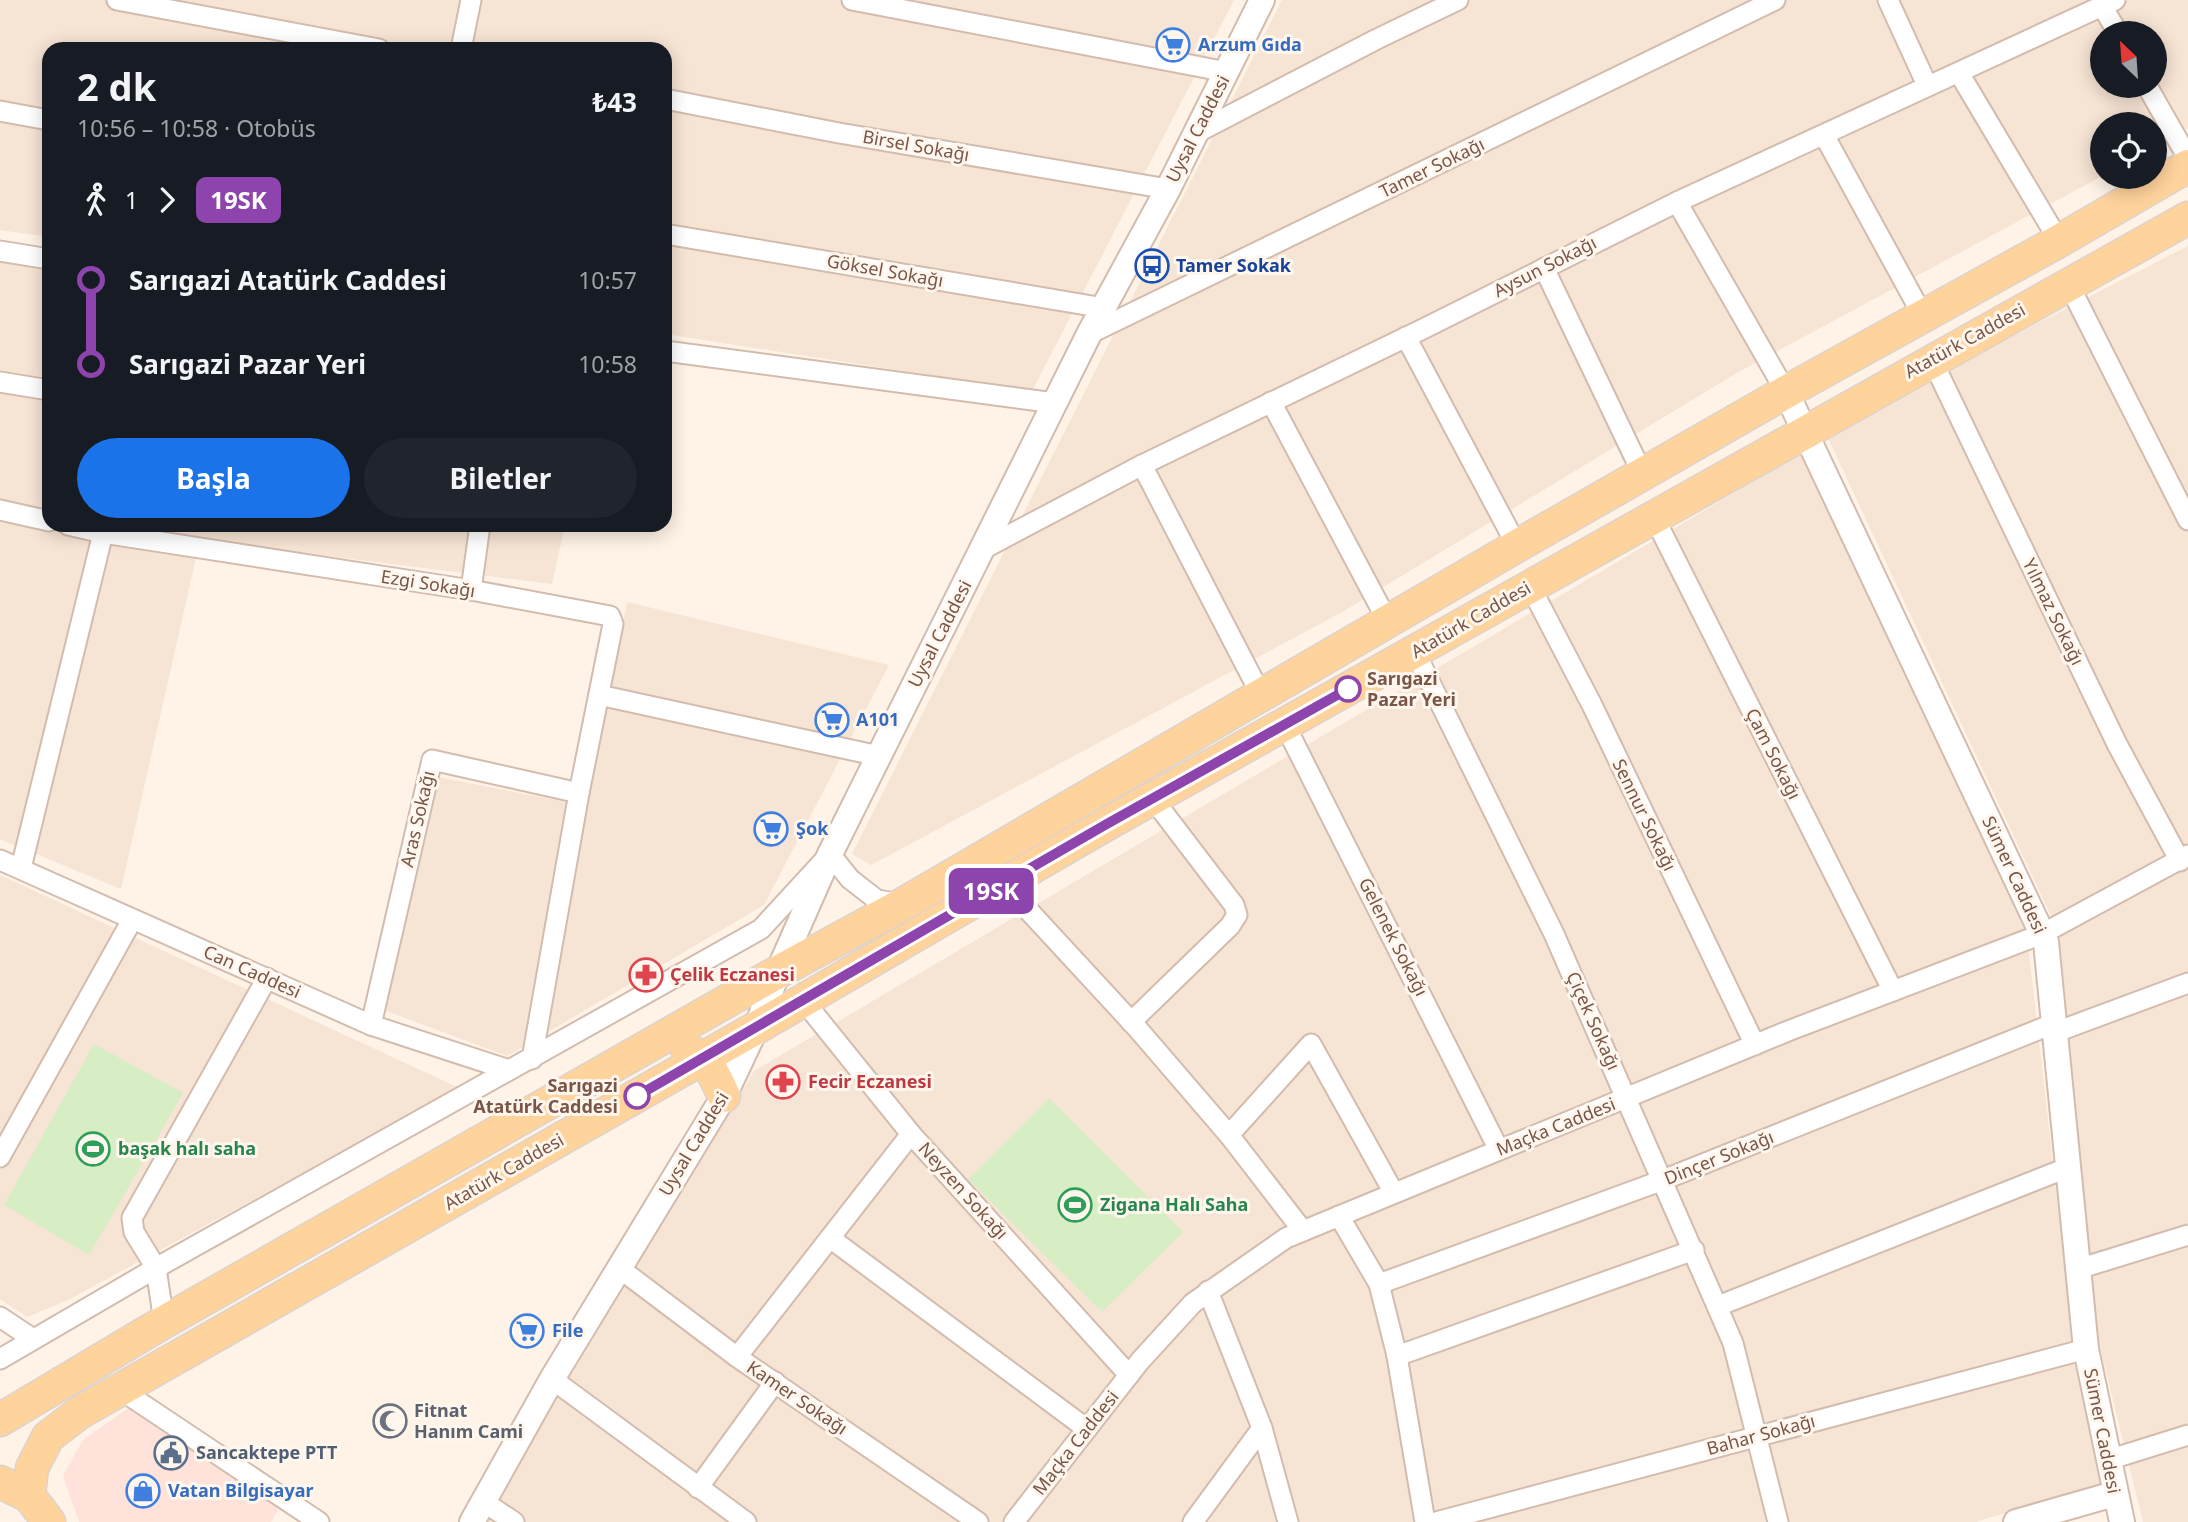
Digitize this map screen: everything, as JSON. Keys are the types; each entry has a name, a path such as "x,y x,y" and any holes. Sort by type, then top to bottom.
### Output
{"main road":[{"path":"0,1420 164,1322 778,971 903,904 1517,546 2188,166"},
{"name":"Atatürk Caddesi","path":"29,1496 32,1468 48,1437 79,1413 703,1059 1153,799 1805,430 2188,218"},
{"path":"658,1041 690,1050 703,1059 713,1072 724,1096"},
{"path":"0,1482 29,1496 48,1522"}],"street":[{"path":"117,0 342,42"},
{"path":"462,42 471,0"},
{"path":"852,0 1227,72"},
{"name":"Uysal Caddesi","path":"478,1512 552,1379 724,1096 831,853 1089,334 1168,189 1262,0"},
{"path":"1196,133 1458,0"},
{"name":"Tamer Sokağı","path":"1089,334 1775,0"},
{"path":"1888,0 1927,85"},
{"path":"2108,3 2114,21"},
{"name":"Aysun Sokağı","path":"983,549 1142,465 1677,202 2108,3"},
{"path":"1959,73 2059,241"},
{"path":"2154,98 2188,158"},
{"name":"Birsel Sokağı","path":"672,100 1168,189"},
{"path":"0,111 42,119"},
{"path":"1824,135 1923,316"},
{"path":"1677,202 1786,392"},
{"name":"Göksel Sokağı","path":"672,235 1104,308"},
{"path":"1,255 42,258"},
{"path":"1544,268 1643,475"},
{"path":"2068,283 2188,520"},
{"path":"1406,337 1517,546"},
{"path":"672,352 1055,404"},
{"name":"Yılmaz Sokağı","path":"1932,360 2117,744 2184,858"},
{"path":"0,382 42,389"},
{"name":"Sümer Caddesi","path":"1786,392 2046,942 2086,1349 2114,1494 2122,1522"},
{"path":"1271,402 1388,622"},
{"path":"1142,465 1261,695"},
{"path":"0,510 42,519"},
{"name":"Çam Sokağı","path":"1654,517 1892,991"},
{"name":"Ezgi Sokağı","path":"99,532 471,590 610,616 613,624 579,793 532,1059"},
{"path":"471,590 479,532"},
{"path":"22,869 103,533"},
{"name":"Sennur Sokağı","path":"1530,586 1592,705 1755,1045"},
{"name":"Çiçek Sokağı","path":"1415,652 1554,934 1718,1306 1733,1343 1778,1522"},
{"path":"599,695 879,756"},
{"name":"Gelenek Sokağı","path":"1285,725 1499,1150"},
{"name":"Aras Sokağı","path":"371,1025 432,760 579,793"},
{"path":"1131,1023 1230,926 1237,915 1234,905 1153,799"},
{"path":"0,1359 156,1268 761,929 831,853 850,879 877,900 903,904"},
{"name":"Maçka Caddesi","path":"1014,1522 1129,1375 1193,1303 1286,1238 1755,1045 2042,934 2184,858"},
{"name":"Can Caddesi","path":"0,860 371,1025 509,1070"},
{"path":"1004,884 1229,1135 1303,1231"},
{"path":"0,1157 132,919"},
{"path":"164,1322 156,1268 134,1233 132,1218 267,978"},
{"name":"Dinçer Sokağı","path":"1379,1284 1663,1181 2056,1028 2188,983"},
{"name":"Neyzen Sokağı","path":"803,1000 911,1134 1129,1375"},
{"path":"1229,1135 1311,1044 1394,1193"},
{"path":"737,1357 911,1134"},
{"path":"1718,1306 2069,1167"},
{"path":"1339,1216 1379,1284 1397,1356 1425,1522"},
{"path":"2078,1269 2188,1236"},
{"path":"830,1238 1087,1429"},
{"path":"1397,1356 1694,1250"},
{"name":"Kamer Sokağı","path":"619,1268 737,1357 978,1522"},
{"path":"1208,1292 1262,1428 1288,1522"},
{"path":"0,1317 33,1339"},
{"name":"Bahar Sokağı","path":"1436,1522 2086,1349"},
{"path":"552,1379 746,1522"},
{"path":"698,1488 775,1382"},
{"path":"121,1390 318,1522"},
{"path":"1193,1522 1262,1428"},
{"path":"2108,1460 2188,1435"},
{"path":"2016,1522 2114,1494"},
{"path":"478,1512 514,1522"}],"shaded area":[{"path":"0,0 1234,0 1032,391 672,335 672,42 42,42 42,236 0,230"},
{"path":"1282,0 2188,0 2188,128 2167,140 2167,112 2090,112 2090,182 1735,374 1342,612 871,865 852,854"},
{"path":"2188,246 2188,1522 2143,1522 2098,1339 2059,933 1828,438 1919,384"},
{"path":"0,261 42,268 42,532 563,532 552,584 200,540 121,889 0,839"},
{"path":"1802,453 2026,926 2075,1359 2104,1484 1975,1522 483,1522 754,1071"},
{"path":"627,602 889,665 764,905 507,1056 381,1009 437,777 587,806"},
{"path":"0,875 459,1088 70,1299 27,1317 0,1299"},
{"path":"134,1404 280,1506 271,1522 79,1522 63,1476 83,1440"}],"green space":[{"name":"başak halı saha","path":"94,1044 183,1093 89,1255 4,1205"},
{"name":"Zigana Halı Saha","path":"1049,1098 1183,1232 1102,1312 968,1179"}],"bus line":[{"name":"19SK","path":"637,1096 1105,825 1348,689"}],"place":[{"name":"Arzum Gıda","path":"1173,45"},
{"name":"Tamer Sokak","path":"1152,266"},
{"name":"Sarıgazi Pazar Yeri","path":"1348,689"},
{"name":"A101","path":"832,720"},
{"name":"Şok","path":"771,829"},
{"name":"Çelik Eczanesi","path":"646,975"},
{"name":"Fecir Eczanesi","path":"783,1082"},
{"name":"Sarıgazi Atatürk Caddesi","path":"637,1096"},
{"name":"başak halı saha","path":"93,1149"},
{"name":"Zigana Halı Saha","path":"1075,1205"},
{"name":"File","path":"527,1331"},
{"name":"Fitnat Hanım Cami","path":"390,1421"},
{"name":"Sancaktepe PTT","path":"171,1453"},
{"name":"Vatan Bilgisayar","path":"143,1491"}]}
